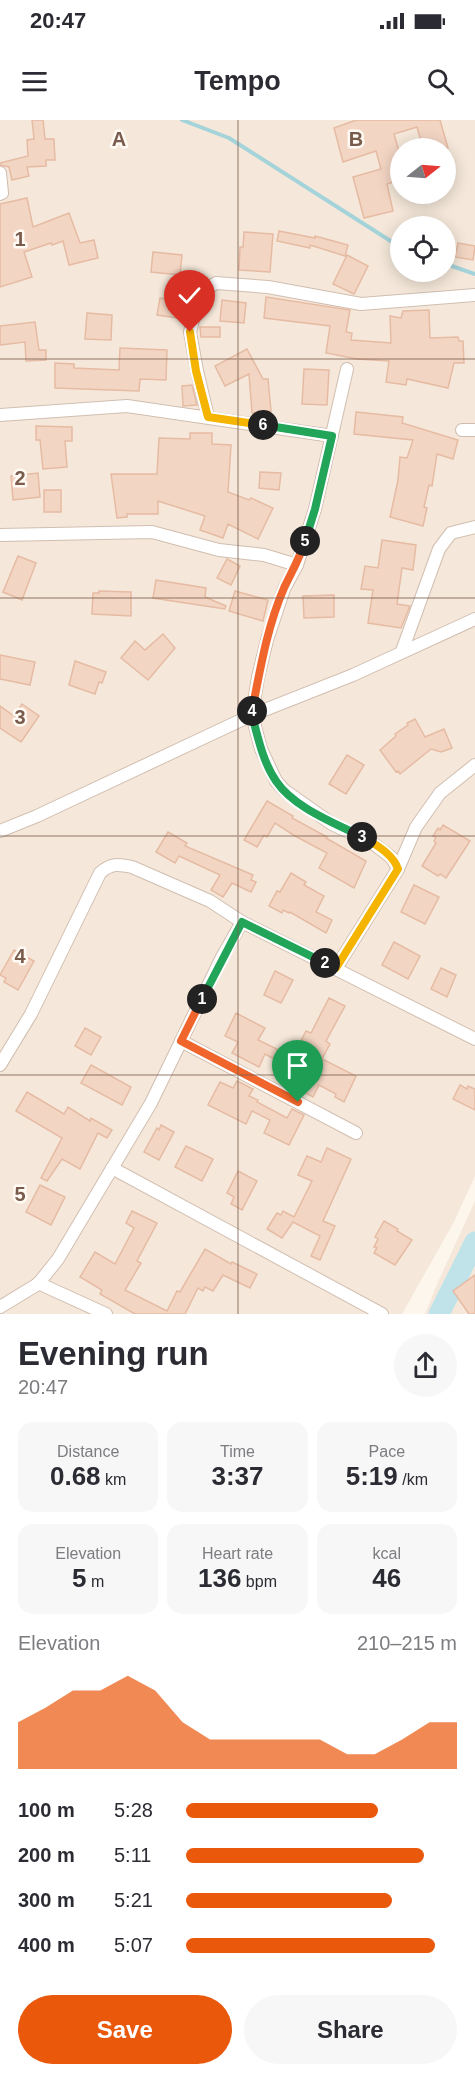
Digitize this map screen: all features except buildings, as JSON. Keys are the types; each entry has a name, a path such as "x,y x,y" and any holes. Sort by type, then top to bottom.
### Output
{"street":[{"path":"0,173 0,194"},
{"path":"208,417 196,371 190,332 200,293 216,283 268,287 361,304 475,295"},
{"path":"347,369 315,509 297,565 284,589 267,640 252,715 261,749 276,781 284,790 332,824 374,844 392,858 398,869"},
{"path":"0,415 127,406 332,436"},
{"path":"462,430 475,430"},
{"path":"402,651 439,549 451,533 475,527"},
{"path":"0,535 152,532 219,550 264,555 297,565"},
{"path":"0,831 37,816 252,715 353,675 475,619"},
{"path":"336,968 398,869 416,827 440,793 475,765"},
{"path":"2,1057 31,1014 100,873 118,864 132,867 210,901 242,922 475,1039"},
{"path":"0,1307 38,1283 58,1259 151,1103 221,959 242,922"},
{"path":"181,1041 356,1133"},
{"path":"112,1168 382,1314"},
{"path":"38,1283 106,1314"}],"shaded area":[{"path":"0,120 475,120 475,1176 454,1222 402,1314 0,1314"},
{"path":"475,1201 475,1314 425,1314 438,1282"}],"waterway":[{"path":"182,120 229,138 390,241"},
{"path":"456,267 475,274"},
{"path":"439,1314 475,1242"}],"route":[{"path":"190,332 196,371 208,417 332,436 315,509 297,565 284,589 267,640 252,715 261,749 276,781 284,790 302,805 332,824 374,844 392,858 398,869 336,968 242,922 221,959 181,1041 298,1102"}]}
